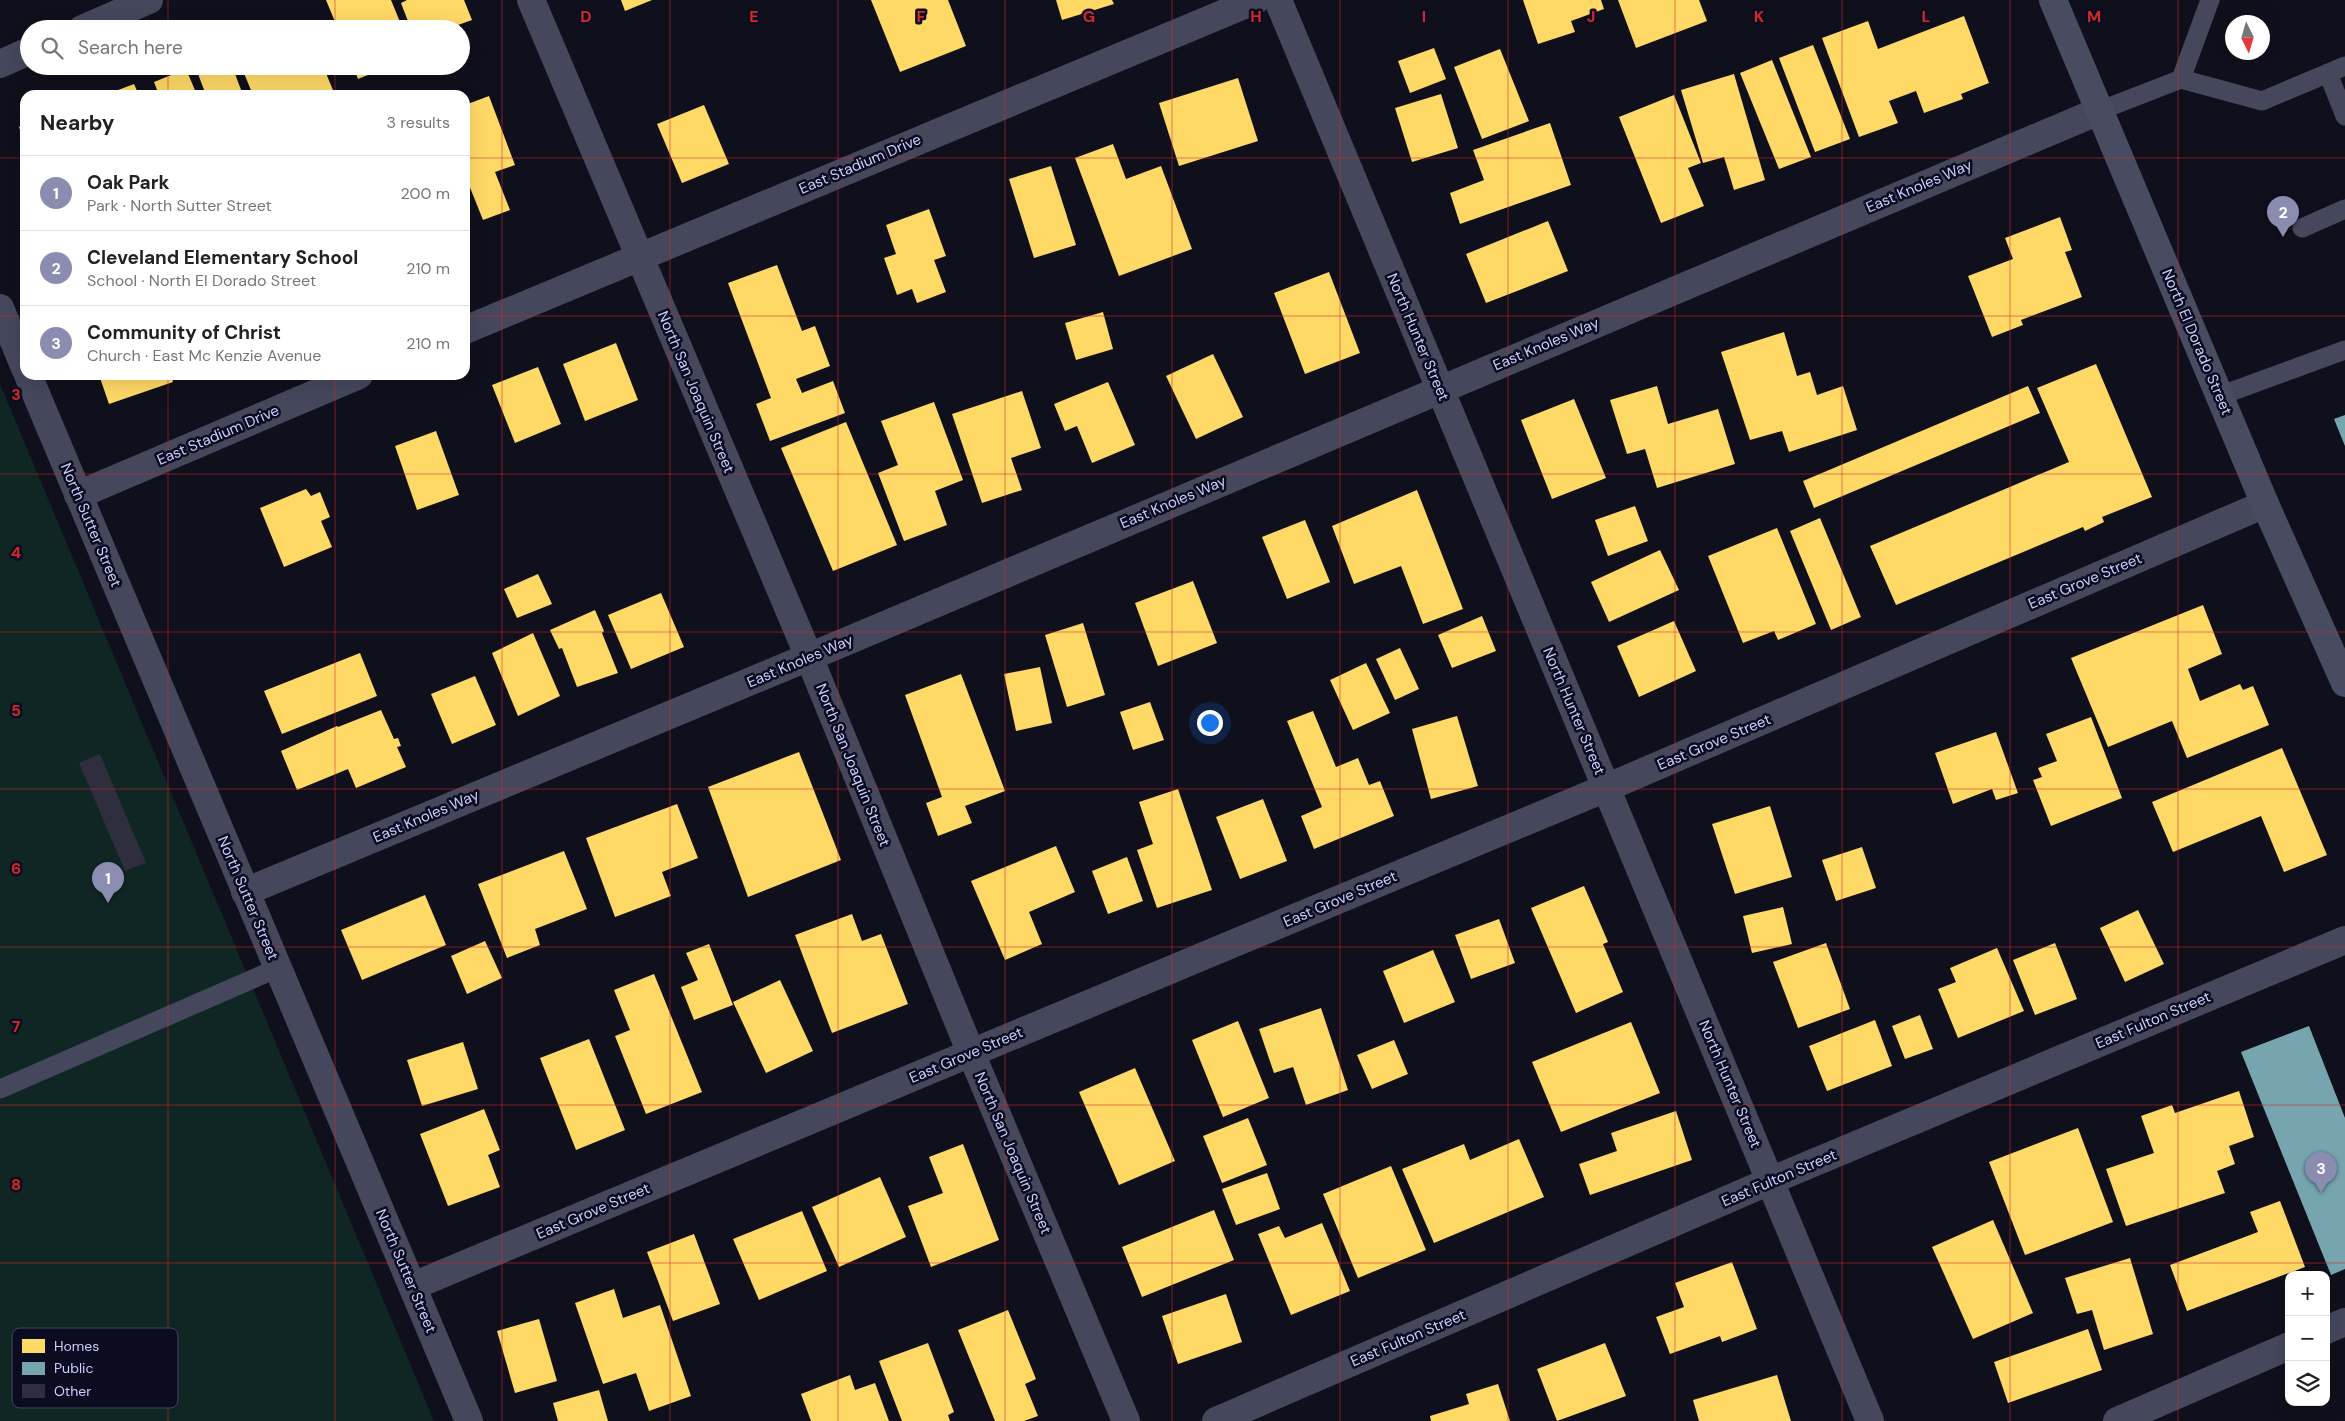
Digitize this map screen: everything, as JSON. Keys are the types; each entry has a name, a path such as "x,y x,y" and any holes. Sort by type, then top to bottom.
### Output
{"main road":[{"name":"North El Dorado Street","path":"2053,0 2265,504 2345,682"}],"street":[{"path":"103,20 149,0"},
{"name":"North San Joaquin Street","path":"531,0 809,657 971,1053 1126,1421"},
{"name":"East Stadium Drive","path":"470,328 638,256 1256,0"},
{"name":"North Hunter Street","path":"1278,0 1870,1421"},
{"path":"0,64 20,55"},
{"name":"East Knoles Way","path":"246,892 809,657 2099,110"},
{"path":"0,308 20,356"},
{"name":"North Sutter Street","path":"30,380 469,1421"},
{"name":"East Stadium Drive","path":"78,495 347,380"},
{"name":"East Grove Street","path":"413,1286 1606,788 2265,504"},
{"name":"East Fulton Street","path":"1216,1421 1770,1181 2345,940"},
{"path":"2330,1328 2345,1322"},
{"path":"2117,1421 2285,1348"}],"lane":[{"path":"2181,79 2210,0"},
{"path":"2099,110 2181,79 2262,101 2336,70 2345,116"},
{"path":"2302,228 2345,210"},
{"path":"2219,396 2345,350"},
{"path":"0,1089 278,968"}],"green space":[{"path":"0,384 434,1421 0,1421"}],"building: Homes":[{"path":"326,0 391,0 399,20 334,20"},
{"path":"407,0 464,0 472,20 408,20 401,3"},
{"path":"621,0 652,0 625,11"},
{"path":"871,0 948,0 966,46 900,72"},
{"path":"1056,0 1112,0 1114,4 1062,20"},
{"path":"1523,0 1601,0 1604,9 1571,21 1575,32 1538,44"},
{"path":"1618,0 1699,0 1707,21 1636,48"},
{"path":"1964,16 1989,83 1961,94 1963,99 1924,113 1916,91 1889,101 1898,123 1859,137 1822,38 1868,21 1878,49"},
{"path":"1813,45 1850,139 1815,152 1779,58"},
{"path":"1434,48 1446,79 1410,93 1398,61"},
{"path":"1500,49 1529,121 1482,139 1454,67"},
{"path":"1772,60 1811,157 1779,169 1740,73"},
{"path":"1734,74 1765,180 1734,190 1724,157 1703,163 1681,90"},
{"path":"171,75 189,75 195,90 157,90 154,82"},
{"path":"198,75 235,75 241,90 204,90"},
{"path":"245,75 327,75 333,90 251,90"},
{"path":"356,75 368,75 358,79"},
{"path":"1238,78 1258,141 1179,166 1159,103"},
{"path":"134,84 137,90 118,90"},
{"path":"1441,94 1458,148 1412,162 1395,108"},
{"path":"1674,95 1701,163 1688,168 1704,206 1661,223 1619,117"},
{"path":"489,96 515,165 495,172 510,210 483,220 470,188 470,103"},
{"path":"704,105 729,164 682,183 657,124"},
{"path":"1550,123 1571,185 1460,224 1450,193 1484,180 1473,150"},
{"path":"1113,144 1126,179 1161,166 1192,249 1119,276 1075,158"},
{"path":"1051,166 1076,245 1034,258 1009,179"},
{"path":"929,209 946,256 934,260 946,292 917,303 912,289 897,295 884,258 896,254 886,225"},
{"path":"2060,217 2072,250 2065,252 2082,297 2021,320 2023,325 1992,337 1968,276 2013,259 2005,238"},
{"path":"1548,221 1568,271 1486,303 1466,254"},
{"path":"777,265 802,331 815,326 830,366 796,379 802,393 833,381 845,413 770,441 756,404 771,398 728,283"},
{"path":"1329,272 1360,353 1305,374 1274,293"},
{"path":"1103,312 1113,349 1076,360 1065,323"},
{"path":"1784,332 1797,376 1810,372 1817,395 1843,386 1857,430 1789,452 1782,431 1750,440 1721,352"},
{"path":"616,343 638,400 585,421 563,364"},
{"path":"1213,354 1243,417 1196,439 1166,376"},
{"path":"2096,364 2152,497 2102,517 2104,522 2085,531 2083,527 1896,605 1870,546 2069,462 2037,388"},
{"path":"538,367 561,424 515,443 492,385"},
{"path":"101,380 172,380 173,382 109,404"},
{"path":"1108,382 1135,445 1092,463 1077,426 1065,431 1054,404"},
{"path":"1657,386 1668,424 1718,409 1735,464 1657,488 1645,449 1627,454 1610,400"},
{"path":"2028,386 2040,413 1814,508 1803,481"},
{"path":"1022,391 1041,448 1011,458 1022,490 982,503 952,414"},
{"path":"1574,399 1606,478 1552,499 1521,420"},
{"path":"934,402 963,480 935,491 947,525 904,541 878,473 898,465 881,421"},
{"path":"846,422 897,545 833,571 781,448"},
{"path":"436,431 459,495 417,510 395,446"},
{"path":"306,489 311,496 320,492 330,517 321,521 332,547 284,567 260,508"},
{"path":"1417,490 1463,609 1423,624 1401,566 1354,584 1332,526"},
{"path":"1635,506 1648,541 1608,556 1595,520"},
{"path":"1820,518 1861,617 1831,630 1790,531"},
{"path":"1305,520 1330,582 1287,599 1262,537"},
{"path":"1777,528 1816,624 1778,640 1774,631 1743,643 1708,556"},
{"path":"1660,550 1679,590 1609,622 1591,582"},
{"path":"538,574 552,604 517,618 504,589"},
{"path":"1193,581 1217,643 1158,666 1135,603"},
{"path":"661,593 684,647 631,669 608,615"},
{"path":"2203,605 2222,654 2188,669 2200,701 2240,684 2243,690 2253,686 2269,725 2187,758 2172,721 2108,747 2071,658"},
{"path":"595,610 618,673 577,687 562,648 559,649 550,630"},
{"path":"1482,616 1496,651 1452,668 1438,635"},
{"path":"1674,621 1696,671 1639,697 1617,646"},
{"path":"1083,623 1105,695 1067,707 1045,635"},
{"path":"533,633 560,696 518,716 492,653"},
{"path":"1400,648 1419,689 1395,700 1376,659"},
{"path":"360,653 377,696 282,734 264,691"},
{"path":"1366,663 1390,713 1353,730 1330,680"},
{"path":"1040,667 1052,723 1016,731 1004,674"},
{"path":"961,674 1005,791 965,806 972,823 938,836 926,803 942,797 905,695"},
{"path":"475,676 496,725 452,744 431,694"},
{"path":"1150,702 1164,740 1133,750 1120,712"},
{"path":"381,710 394,739 398,738 401,746 397,747 406,767 356,788 348,769 297,790 281,751 337,726"},
{"path":"1313,711 1336,767 1358,758 1369,785 1380,781 1394,816 1314,849 1301,816 1322,807 1287,721"},
{"path":"1457,716 1478,786 1431,799 1412,729"},
{"path":"2091,717 2122,798 2051,826 2033,780 2042,777 2038,768 2057,761 2046,734"},
{"path":"1996,732 2018,793 1996,800 1992,789 1953,804 1935,753"},
{"path":"2282,748 2327,855 2284,872 2261,816 2173,852 2152,802"},
{"path":"799,752 841,860 748,897 708,787"},
{"path":"1178,789 1212,890 1157,908 1137,850 1153,844 1139,802"},
{"path":"1263,799 1287,861 1240,879 1216,817"},
{"path":"677,804 698,858 662,872 671,896 615,917 586,838"},
{"path":"1770,806 1792,877 1735,894 1712,824"},
{"path":"1056,846 1075,892 1029,912 1042,944 1005,960 971,881"},
{"path":"1862,847 1876,888 1836,901 1822,860"},
{"path":"564,851 587,909 535,929 540,945 507,958 478,884"},
{"path":"1127,857 1143,901 1108,914 1092,871"},
{"path":"1584,886 1608,942 1603,944 1623,992 1576,1013 1531,908"},
{"path":"425,895 446,945 362,980 341,930"},
{"path":"1783,907 1792,944 1752,953 1743,916"},
{"path":"2138,910 2164,964 2125,982 2100,928"},
{"path":"852,914 862,941 881,934 908,1004 832,1033 795,935"},
{"path":"1499,919 1515,963 1471,979 1455,935"},
{"path":"485,941 502,978 467,994 451,956"},
{"path":"1826,943 1850,1009 1798,1028 1773,962"},
{"path":"2055,943 2077,999 2035,1015 2013,960"},
{"path":"709,944 733,1005 694,1020 681,987 698,980 686,953"},
{"path":"1997,948 2024,1011 1958,1038 1938,989 1956,982 1950,968"},
{"path":"1433,950 1455,1002 1404,1023 1383,971"},
{"path":"654,974 702,1092 646,1114 615,1036 630,1030 614,990"},
{"path":"780,980 813,1051 766,1073 733,1002"},
{"path":"1321,1008 1348,1090 1306,1105 1293,1067 1274,1073 1259,1029"},
{"path":"1920,1015 1933,1049 1905,1059 1892,1026"},
{"path":"1875,1020 1892,1066 1827,1091 1809,1046"},
{"path":"1238,1021 1269,1098 1223,1117 1192,1040"},
{"path":"1631,1022 1660,1093 1561,1132 1532,1062"},
{"path":"589,1039 625,1130 576,1150 540,1058"},
{"path":"1394,1040 1408,1074 1372,1089 1357,1055"},
{"path":"463,1042 478,1089 422,1106 407,1060"},
{"path":"1135,1068 1175,1161 1119,1185 1079,1092"},
{"path":"2239,1091 2254,1137 2229,1146 2235,1164 2217,1171 2225,1193 2126,1226 2106,1169 2154,1153 2141,1116 2172,1105 2175,1113"},
{"path":"484,1109 500,1150 488,1155 500,1187 448,1206 420,1134"},
{"path":"1676,1111 1692,1160 1590,1195 1579,1164 1617,1151 1611,1133"},
{"path":"1248,1118 1267,1165 1222,1183 1203,1136"},
{"path":"2078,1128 2113,1222 2025,1255 1989,1162"},
{"path":"1519,1139 1544,1197 1434,1243 1402,1169 1464,1144 1470,1160"},
{"path":"963,1144 999,1240 931,1267 908,1206 943,1193 929,1157"},
{"path":"1391,1166 1426,1250 1358,1278 1323,1194"},
{"path":"1267,1173 1280,1209 1236,1225 1222,1189"},
{"path":"880,1177 906,1237 839,1267 812,1207"},
{"path":"2280,1201 2305,1267 2294,1271 2285,1271 2285,1274 2187,1311 2170,1265 2258,1232 2250,1212"},
{"path":"1214,1210 1234,1260 1142,1297 1122,1247"},
{"path":"802,1211 827,1271 759,1300 733,1239"},
{"path":"1993,1220 2033,1313 1973,1339 1932,1247"},
{"path":"1322,1223 1350,1291 1291,1315 1258,1234 1279,1226 1285,1238"},
{"path":"694,1234 720,1304 673,1321 647,1252"},
{"path":"2130,1258 2153,1334 2104,1350 2092,1310 2077,1314 2065,1278"},
{"path":"1732,1262 1757,1329 1722,1342 1720,1336 1670,1354 1656,1317 1684,1307 1675,1283"},
{"path":"614,1289 623,1318 660,1305 691,1396 649,1411 636,1373 603,1384 575,1303"},
{"path":"1226,1294 1242,1342 1178,1364 1162,1316"},
{"path":"1008,1310 1036,1379 1025,1384 1038,1416 1024,1421 995,1421 958,1330"},
{"path":"539,1319 557,1381 515,1393 497,1331"},
{"path":"2088,1329 2102,1370 2008,1403 1994,1362"},
{"path":"928,1343 954,1412 948,1415 950,1421 902,1421 879,1361"},
{"path":"1605,1343 1626,1396 1557,1421 1537,1369"},
{"path":"850,1375 855,1390 875,1383 889,1421 811,1421 801,1394"},
{"path":"1777,1375 1791,1421 1699,1421 1693,1400"},
{"path":"1498,1384 1510,1421 1431,1421 1430,1416 1469,1404 1466,1394"},
{"path":"599,1390 608,1421 558,1421 553,1403"}],"building: Public":[{"path":"2345,415 2345,446 2334,419"},
{"path":"2309,1026 2345,1118 2345,1269 2331,1275 2241,1052"}],"building: Other":[{"path":"100,754 146,863 125,871 79,763"}],"place":[{"name":"Cleveland Elementary School","path":"2283,237"},
{"name":"Oak Park","path":"108,903"},
{"name":"Community of Christ","path":"2321,1193"}]}
